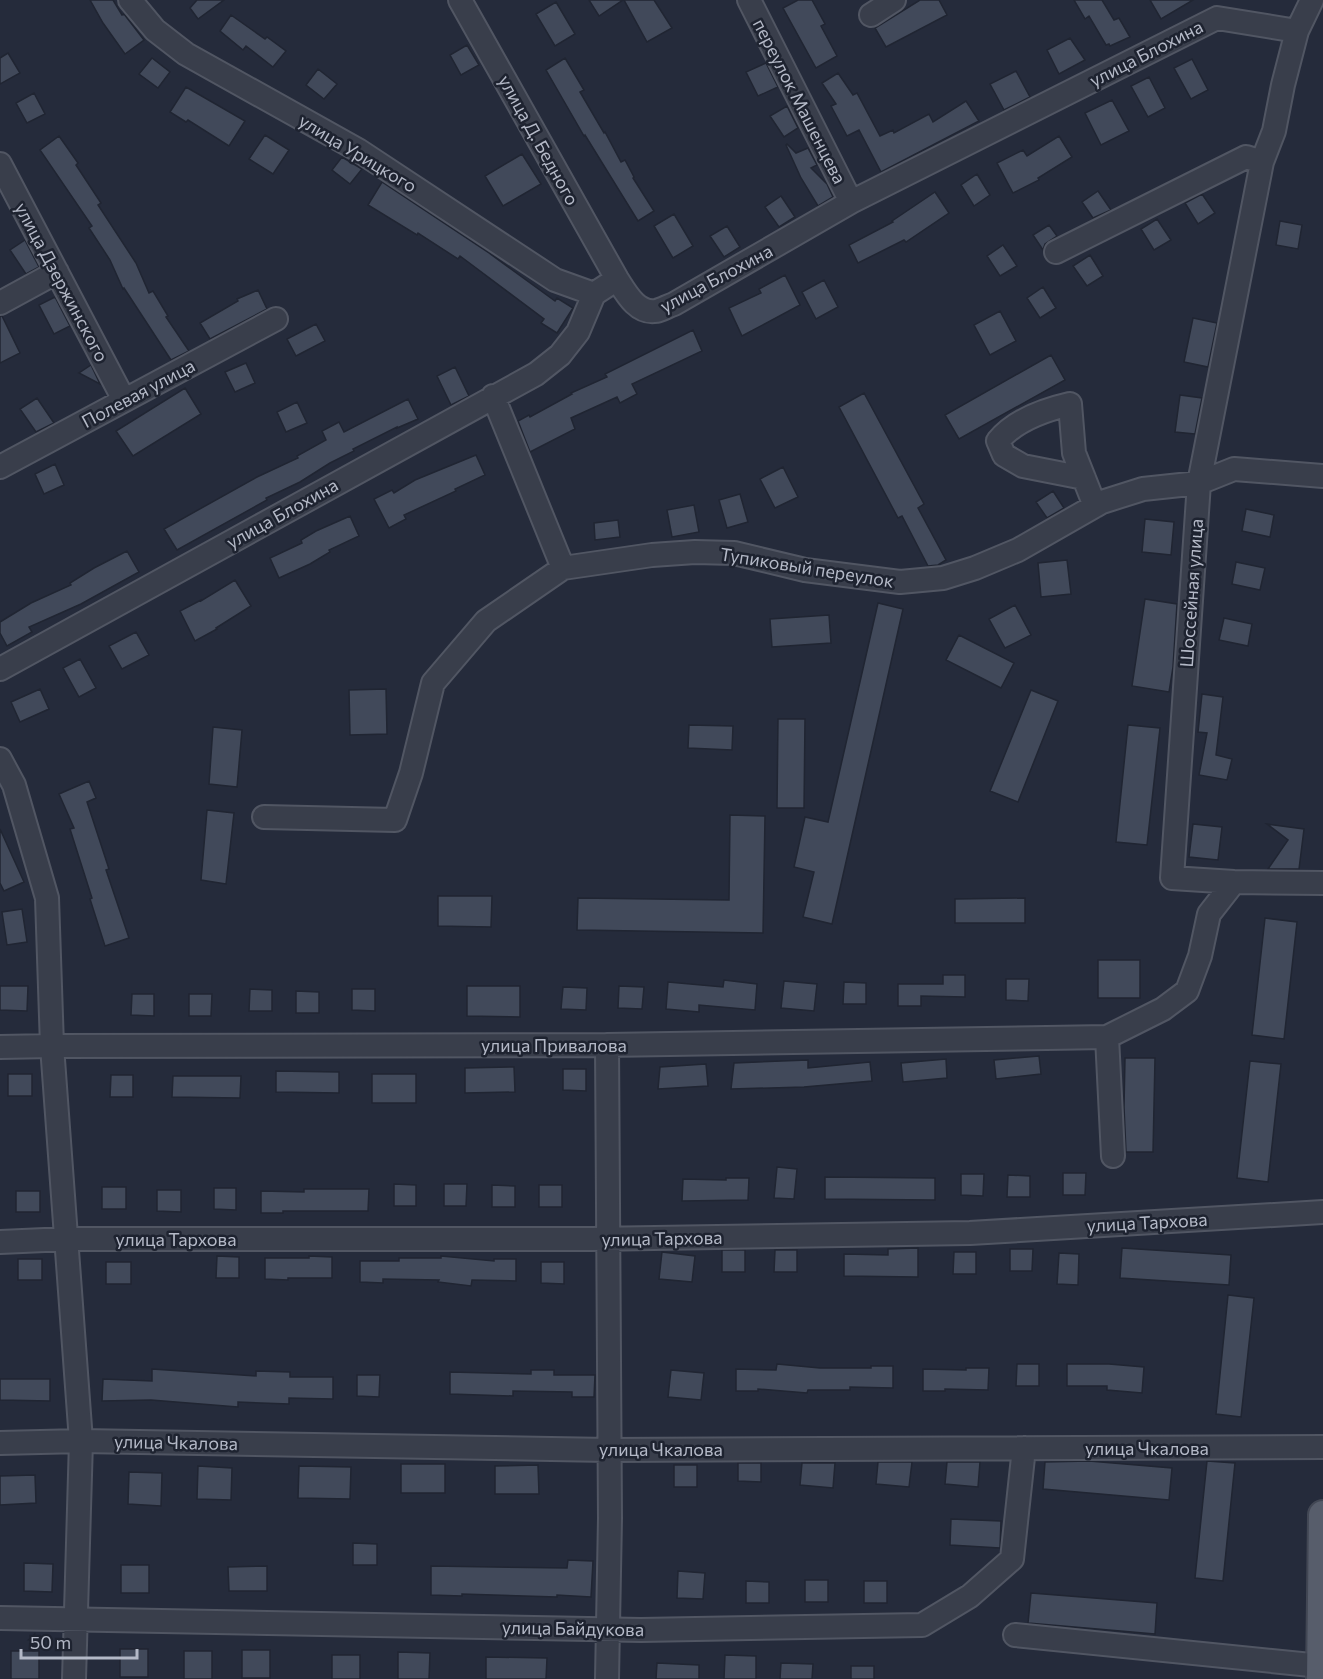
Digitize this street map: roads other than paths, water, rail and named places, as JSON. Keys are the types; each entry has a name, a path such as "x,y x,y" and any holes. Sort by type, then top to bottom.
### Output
{"main road":[{"path":"1321,1672 1323,1515"}],"street":[{"name":"улица Урицкого","path":"130,0 155,30 186,54 358,150 555,280 594,294"},
{"name":"переулок Машенцева","path":"749,0 851,202"},
{"path":"871,15 894,0"},
{"name":"Шоссейная улица","path":"1312,0 1297,31 1274,130 1262,162 1199,483 1172,878 1234,882 1323,883"},
{"name":"улица Д. Бедного","path":"464,1 617,279"},
{"name":"улица Блохина","path":"617,279 630,300 642,309 654,312 674,304 851,202 1222,9 1297,31"},
{"path":"1056,252 1246,157 1262,162"},
{"name":"улица Дзержинского","path":"0,164 124,400"},
{"path":"0,303 57,272"},
{"path":"594,294 617,279"},
{"name":"улица Блохина","path":"0,669 536,374 560,355 578,332 594,294"},
{"name":"Полевая улица","path":"0,467 276,319"},
{"path":"264,817 395,820 411,773 434,683 486,621 563,568 493,396"},
{"name":"Тупиковый переулок","path":"563,568 652,555 695,552 734,553 805,570 900,582 943,578 975,568 1018,550 1102,501 1143,489 1199,483 1234,469 1323,476"},
{"path":"1084,478 1095,506"},
{"path":"0,759 14,786 47,898 52,1046 81,1441 74,1679"},
{"path":"1113,1156 1107,1037 1163,1009 1187,991 1200,956 1209,914 1234,882"},
{"name":"улица Привалова","path":"0,1047 607,1045 1107,1037"},
{"path":"607,1045 609,1450 607,1679"},
{"name":"улица Тархова","path":"0,1242 67,1239 608,1238 970,1233 1323,1212"},
{"name":"улица Чкалова","path":"0,1443 81,1441 609,1450 1323,1447"},
{"name":"улица Байдукова","path":"0,1618 608,1629 922,1625 970,1596 1012,1559 1024,1448"},
{"path":"1015,1635 1321,1672"}]}
